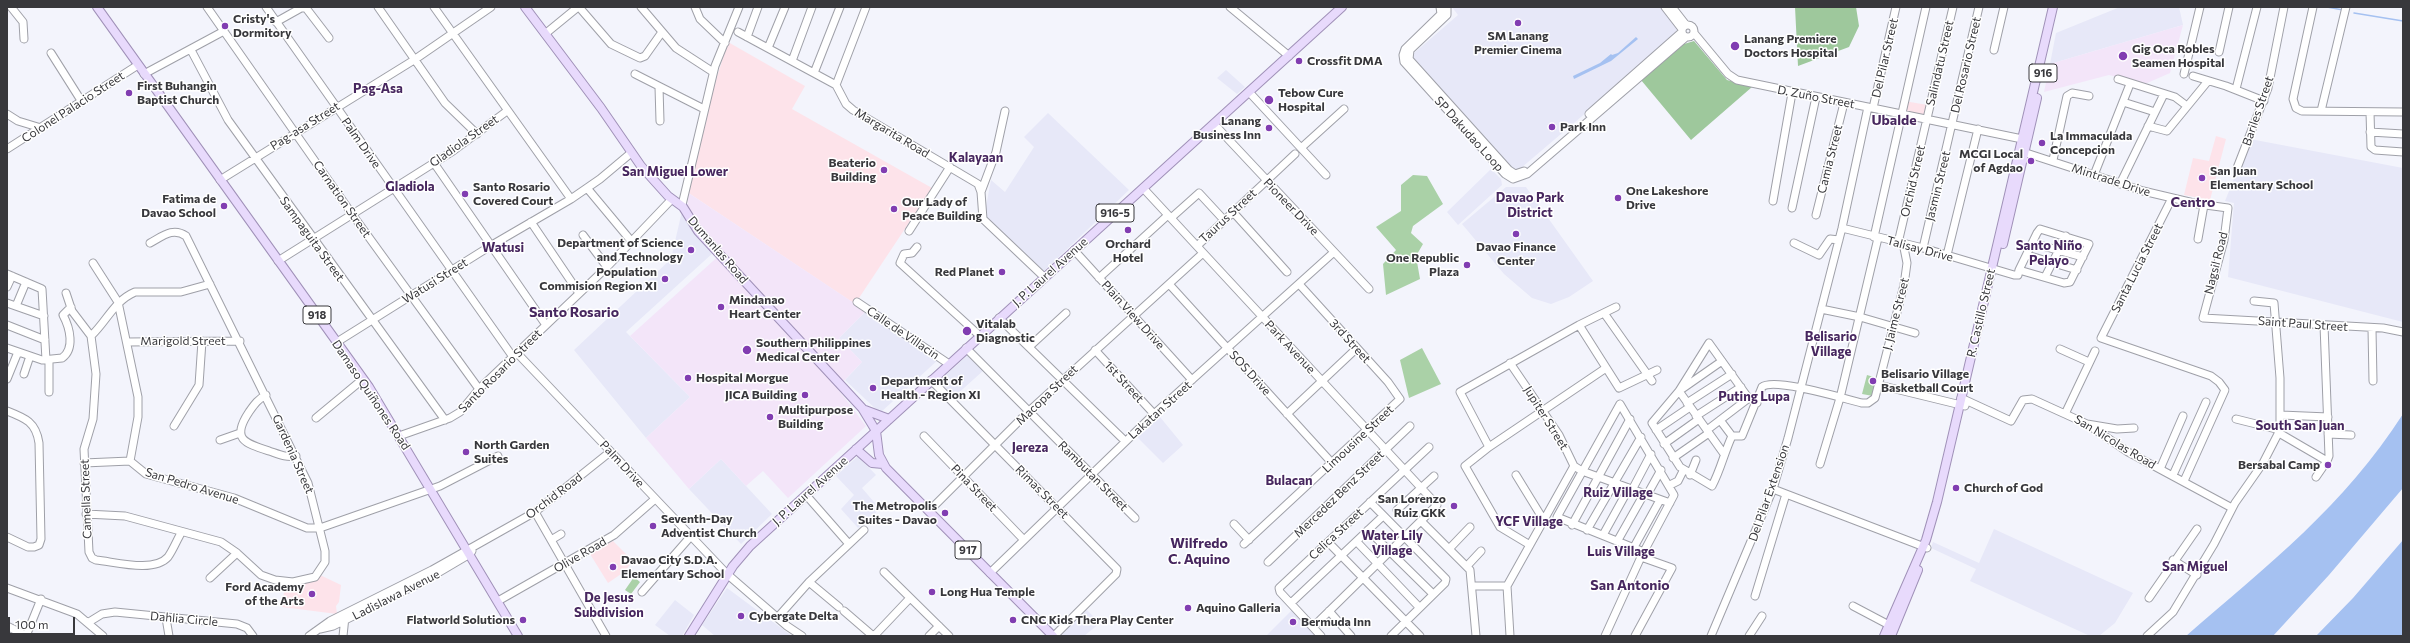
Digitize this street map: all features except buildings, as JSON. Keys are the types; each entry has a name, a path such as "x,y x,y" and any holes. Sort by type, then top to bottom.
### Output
{"main road":[{"name":"Damaso Quiñones Road","path":"97,7 363,379 470,550 518,636"},
{"name":"Dumanlas Road","path":"525,7 631,153 671,200 682,205 698,231 862,408 876,431"},
{"name":"J. P. Laurel Avenue","path":"689,636 727,574 747,549 1342,7"},
{"name":"R. Castillo Street","path":"2025,139 2053,7"},
{"name":"R. Castillo Street","path":"1891,636 1942,504 1969,376 2022,151 2059,7"},
{"path":"862,408 879,417 889,419"},
{"name":"917","path":"876,431 878,452 883,464 929,512 1054,636"},
{"path":"856,449 872,463 883,464"},
{"name":"R. Castillo Street","path":"1884,636 1925,548"}],"street":[{"path":"11,7 23,22 24,39"},
{"name":"Carnation Street","path":"207,7 352,214 479,390"},
{"name":"Palm Drive","path":"266,7 393,189 515,355 727,574 785,622 792,630 796,631 802,636"},
{"path":"378,7 445,103 477,134"},
{"path":"434,7 452,35 507,111 540,153 571,199"},
{"name":"Pag-asa Street","path":"220,180 335,107 414,60 491,7"},
{"path":"546,34 578,7 611,44 640,58 645,56 662,32"},
{"path":"641,7 680,51 713,72"},
{"path":"695,7 700,19 725,43"},
{"path":"682,205 713,72 739,7"},
{"path":"747,37 758,7"},
{"path":"768,48 785,7"},
{"path":"792,61 812,7"},
{"path":"814,73 840,7"},
{"path":"738,32 836,85 866,7"},
{"path":"1230,7 1289,56"},
{"name":"SP Dakudao Loop","path":"1430,87 1405,65 1403,55 1408,46 1441,14 1440,7"},
{"name":"SP Dakudao Loop","path":"1447,7 1447,15 1410,50 1408,55 1410,62 1430,87 1509,170 1518,174 1531,165 1684,31"},
{"path":"1665,7 1684,31 1691,37 1694,33"},
{"path":"1672,7 1684,31"},
{"name":"Del Pilar Street","path":"1842,228 1896,7"},
{"path":"1820,464 1840,398 1860,317 1901,114 1926,7"},
{"name":"Salindatu Street","path":"1928,119 1953,7"},
{"name":"Del Rosario Street","path":"1953,124 1979,7"},
{"path":"1994,50 2004,7"},
{"path":"2184,74 2200,7"},
{"path":"2219,52 2229,7"},
{"path":"2236,89 2257,7"},
{"name":"Bariles Street","path":"2237,168 2264,101 2284,7"},
{"path":"2313,7 2293,99 2296,108 2302,111 2403,112"},
{"path":"2321,111 2346,7"},
{"path":"276,22 301,8 306,8 329,38"},
{"name":"D. Zuño Street","path":"1684,31 1692,26 1694,33 1732,77 1745,82 1792,93 2025,139"},
{"path":"144,74 224,31"},
{"name":"Sampaguita Street","path":"191,50 224,114 314,238 371,320 445,420"},
{"path":"51,53 82,102"},
{"name":"Colonel Palacio Street","path":"7,149 138,65"},
{"path":"635,74 704,109"},
{"path":"2193,76 2208,82 2236,89 2264,101"},
{"path":"2118,80 2175,97 2187,106"},
{"path":"2148,126 2166,132 2208,82"},
{"path":"2094,175 2130,84"},
{"name":"Margarita Road","path":"836,85 846,104 853,110 974,180 981,192"},
{"path":"659,87 660,121"},
{"path":"1249,92 1326,175"},
{"path":"1773,201 1792,93"},
{"path":"2052,160 2067,96 2072,93 2089,96"},
{"path":"2120,184 2164,94"},
{"path":"1792,208 1816,97"},
{"path":"2123,102 2155,112"},
{"name":"Camia Street","path":"1816,216 1844,103"},
{"path":"1301,148 1344,109"},
{"name":"Gladiola Street","path":"278,261 434,163 477,134 507,111"},
{"path":"1005,111 996,152 981,192 983,219 1044,277"},
{"path":"2370,112 2370,145 2372,149 2403,152"},
{"path":"7,114 18,121 41,128"},
{"name":"Orchid Street","path":"1901,243 1928,119"},
{"name":"Pioneer Drive","path":"1214,124 1369,289"},
{"name":"Jasmin Street","path":"1923,248 1953,124"},
{"path":"1947,255 1978,129"},
{"path":"2370,132 2403,134"},
{"name":"Mintrade Drive","path":"2022,151 2120,184 2172,198 2204,205 2228,208"},
{"name":"Watusi Street","path":"337,342 492,245 571,199 631,153"},
{"name":"Taurus Street","path":"1197,246 1295,154"},
{"path":"434,163 546,325"},
{"path":"909,231 950,167"},
{"path":"587,188 632,242"},
{"name":"Park Avenue","path":"1143,188 1437,505 1421,521"},
{"path":"1099,278 1199,193 1224,220"},
{"name":"Santa Lucia Street","path":"2172,198 2101,338 2210,376 2219,382 2225,390 2184,481"},
{"name":"Santo Rosario Street","path":"399,436 445,420 460,412 479,390 607,267 671,200"},
{"path":"2198,239 2204,205"},
{"name":"Nagsil Road","path":"2203,318 2224,240 2228,208"},
{"path":"1233,212 1287,272"},
{"path":"532,222 579,293"},
{"name":"Talisay Drive","path":"1842,228 1876,238 1923,248 1994,270 2045,277 2066,284 2072,280 2077,270"},
{"name":"Del Pilar Extension","path":"1711,636 1773,489 1822,309 1842,228"},
{"path":"2018,273 2032,243 2040,229 2089,244 2077,270 2027,255"},
{"name":"Gardenia Street","path":"86,514 125,516 220,542 238,553 261,575 275,580 306,581 315,577 325,562 325,551 320,528 308,484 240,341 186,236 179,231 173,231 150,243"},
{"path":"583,235 607,267"},
{"path":"2045,277 2066,236"},
{"path":"1794,243 1819,255 1830,239 1839,240"},
{"name":"J. Jaime Street","path":"1840,398 1868,403 1875,398 1908,263 1901,243"},
{"path":"2032,243 2083,257"},
{"path":"917,247 912,254 904,254 900,263 980,336"},
{"name":"Plain View Drive","path":"1074,250 1192,380"},
{"name":"Lakatan Street","path":"990,573 1125,441 1334,252"},
{"name":"Macopa Street","path":"929,512 1029,411 1203,253"},
{"path":"84,463 130,461 139,409 118,302 93,263"},
{"path":"7,287 9,275 42,289 49,392"},
{"path":"16,306 26,282"},
{"path":"91,336 118,302 134,292 181,292 210,284"},
{"name":"SOS Drive","path":"1169,284 1332,463"},
{"name":"3rd Street","path":"1299,284 1357,348 1400,399"},
{"name":"Camella Street","path":"66,293 71,307 91,336 96,374 93,419 84,449 89,552 92,558 96,560 151,566 157,565 168,556 181,532"},
{"path":"2147,636 2171,616 2197,575 2232,508 2263,463 2280,432 2281,415 2274,303 2254,301"},
{"name":"Calle de Villacin","path":"857,302 949,364"},
{"path":"7,303 44,316"},
{"path":"7,348 30,356 48,360 62,358 69,352 70,339 63,315 71,307"},
{"path":"1489,447 1459,393 1578,325 1616,307"},
{"path":"1822,309 1860,317 1915,333"},
{"path":"1029,347 1066,313"},
{"path":"1604,313 1650,378"},
{"path":"999,318 1125,441"},
{"name":"Saint Paul Street","path":"2203,318 2403,332"},
{"path":"7,325 45,340"},
{"path":"1578,325 1619,388 1650,378 1657,370"},
{"path":"2316,477 2328,462 2328,417 2324,326"},
{"path":"2372,329 2373,381"},
{"path":"174,426 199,384 202,340"},
{"name":"Marigold Street","path":"127,342 202,340 240,341"},
{"path":"1732,436 1724,454 1723,465 1712,486 1683,471 1673,458 1652,423 1679,391 1709,343 1740,387 1749,398 1757,403"},
{"name":"Rambutan Street","path":"966,348 1135,518"},
{"path":"1287,414 1357,348"},
{"path":"2060,349 2089,362"},
{"name":"1st Street","path":"1095,350 1154,414"},
{"path":"2065,414 2095,351"},
{"path":"7,379 18,352"},
{"path":"24,374 30,356"},
{"path":"1679,391 1722,361"},
{"name":"Jupiter Street","path":"1510,363 1543,410 1574,466 1582,471 1670,503"},
{"path":"1530,545 1500,527 1465,468 1469,461 1606,368"},
{"path":"1656,430 1732,374"},
{"path":"316,418 363,379"},
{"name":"Rimas Street","path":"931,380 1117,570 1054,636"},
{"path":"1732,436 1742,436 1757,403 1761,389 1766,384 1800,388 1840,398"},
{"path":"1879,385 1963,402"},
{"path":"1664,444 1740,387"},
{"path":"1679,391 1724,454"},
{"path":"266,395 259,398 243,421 240,433 243,440 248,444 287,456 296,456"},
{"path":"1673,458 1749,398"},
{"name":"San Nicolas Road","path":"1963,402 2011,421 2021,403 2029,398 2087,424 2128,452 2232,508"},
{"name":"Limousine Street","path":"1234,524 1246,542 1400,399"},
{"path":"2173,475 2206,402"},
{"path":"1605,636 1643,554 1674,495 1670,485 1620,404 1557,517 1572,525 1618,540 1634,547 1643,554 1672,568 1635,636"},
{"path":"7,411 29,420 37,431 39,444 41,539 39,545 31,547 7,538"},
{"path":"2281,415 2328,417"},
{"path":"2160,469 2183,416"},
{"path":"1572,525 1630,419"},
{"path":"2236,419 2280,432 2328,462"},
{"path":"1720,420 1732,436"},
{"path":"2087,424 2117,429 2134,428"},
{"name":"Mercedez Benz Street","path":"1268,562 1410,426"},
{"path":"220,440 240,433"},
{"path":"2328,434 2351,435"},
{"name":"Pina Street","path":"924,436 1024,540"},
{"path":"1587,530 1641,437"},
{"name":"Celica Street","path":"1291,603 1279,589 1429,447"},
{"name":"Orchid Road","path":"470,550 535,512 610,452"},
{"path":"1603,535 1651,454"},
{"name":"San Pedro Avenue","path":"130,461 146,474 234,498 272,512 307,528 320,528 432,490 498,456"},
{"path":"1690,475 1696,460"},
{"path":"1510,636 1507,586 1543,519 1574,466"},
{"path":"1618,540 1661,470"},
{"path":"1670,485 1678,481 1683,471"},
{"path":"1516,475 1543,519"},
{"path":"1397,510 1434,476"},
{"path":"1773,489 1925,548"},
{"path":"1754,596 1786,494"},
{"path":"806,495 849,544"},
{"name":"Olive Road","path":"498,601 614,535 655,499"},
{"path":"1634,547 1660,500"},
{"path":"1370,502 1446,579 1445,582 1391,636"},
{"path":"535,512 606,636"},
{"path":"1321,636 1291,603 1383,516"},
{"path":"1313,627 1362,577 1421,521 1467,566 1473,586 1476,633 1469,636"},
{"path":"1450,549 1470,527"},
{"path":"2149,598 2173,560 2197,529"},
{"path":"778,617 809,582 864,530"},
{"path":"1368,530 1433,594"},
{"path":"551,540 561,534"},
{"path":"642,592 691,536"},
{"path":"1328,542 1420,636"},
{"path":"1356,542 1419,607"},
{"name":"Ladislawa Avenue","path":"310,636 318,630 333,626 345,617 399,590 470,550"},
{"path":"1467,566 1481,551"},
{"path":"210,578 238,553"},
{"path":"2173,560 2197,575"},
{"path":"884,572 949,636"},
{"path":"809,582 874,636 910,598"},
{"path":"1473,586 1507,586"},
{"path":"8,587 71,611 89,622 103,636"},
{"path":"7,626 26,636 41,599"},
{"path":"1853,606 1889,625"},
{"path":"1329,611 1351,636"},
{"name":"Dahlia Circle","path":"89,622 108,612 237,624 247,628 253,636"},
{"path":"1749,636 1762,616"},
{"path":"343,636 345,617"},
{"path":"166,618 169,636"},
{"path":"929,636 939,626"}],"shaded area":[{"path":"1452,7 1662,7 1678,28 1673,36 1581,117 1521,168 1513,171 1412,61 1413,54 1458,15"},
{"path":"2120,7 2179,7 2183,25 2050,64 2056,33"},
{"name":"Gig Oca Robles Seamen Hospital","path":"2183,25 2170,73 2145,84 2109,75 2044,92 2050,64"},
{"path":"728,42 805,86 792,109 932,188 855,304 687,192 703,121"},
{"path":"1226,70 1245,87 1237,94 1217,78"},
{"path":"1904,101 1928,105 1926,118 1902,113"},
{"path":"1048,113 1129,190 1042,273 984,217 991,180 1005,192 1034,147 1024,137"},
{"name":"San Juan Elementary School","path":"2216,136 2226,139 2210,200 2184,195 2193,158 2209,161"},
{"path":"2250,139 2403,168 2403,322 2228,277 2234,203 2225,201"},
{"path":"1491,169 1501,179 1502,185 1458,225 1447,212"},
{"path":"1506,187 1526,187 1593,281 1569,297 1551,304 1532,298 1504,274 1462,224"},
{"name":"Southern Philippines Medical Center","path":"687,192 866,311 839,338 862,362 837,388 866,426 788,498 763,471 746,486 721,459 689,489 646,438 690,397 630,336 723,252 702,230 688,209"},
{"path":"682,211 714,252 626,332 690,397 646,438 574,350 671,259"},
{"path":"866,311 939,359 880,413 845,380 862,362 839,338"},
{"path":"969,354 984,370 954,397 939,381"},
{"path":"1160,417 1183,445 1163,463 1137,437"},
{"path":"858,456 876,475 862,488 880,509 858,528 841,509 854,495 836,476"},
{"path":"721,459 772,514 741,544 689,489"},
{"path":"1994,529 2133,593 2115,623 2099,636 2090,636 1970,581 1976,569 1931,548 1933,542 1979,563"},
{"name":"Davao City S.D.A. Elementary School","path":"613,541 633,561 624,572 608,583 590,554"},
{"name":"Ford Academy of the Arts","path":"320,575 341,585 339,602 336,606 337,614 282,607 285,584 303,585"},
{"path":"727,588 792,636 715,636 702,625"},
{"path":"675,600 694,615 682,636 670,636 655,625"},
{"path":"1085,608 1100,623 1084,636 1061,636 1058,634"},
{"name":"Bermuda Inn","path":"1293,609 1318,636 1266,636"}],"green space":[{"path":"1795,7 1856,7 1859,26 1849,47 1798,66"},
{"path":"1694,41 1727,80 1752,87 1691,140 1641,80 1684,44"},
{"path":"1413,175 1427,176 1443,204 1413,226 1411,233 1423,244 1416,256 1420,279 1386,295 1383,264 1396,250 1376,227 1401,211 1401,185"},
{"path":"1422,348 1441,384 1409,398 1400,360"},
{"path":"1867,375 1877,378 1873,396 1862,394"},
{"path":"634,577 640,582 631,594 625,590"}],"water":[{"path":"1636,37 1638,39 1611,61 1574,79 1573,76 1600,63 1611,54 1618,53"},
{"path":"2403,414 2403,488 2329,575 2273,636 2186,636 2275,559 2330,506 2356,478"},
{"path":"2403,540 2403,636 2316,636 2353,598"}],"waterway":[{"path":"2327,7 2343,10"},
{"path":"2354,13 2403,21"}],"place":[{"name":"SM Lanang Premier Cinema","path":"1518,23"},
{"name":"Cristy's Dormitory","path":"225,26"},
{"name":"Lanang Premiere Doctors Hospital","path":"1735,46"},
{"name":"Gig Oca Robles Seamen Hospital","path":"2123,56"},
{"name":"Crossfit DMA","path":"1299,61"},
{"name":"First Buhangin Baptist Church","path":"129,93"},
{"name":"Tebow Cure Hospital","path":"1269,100"},
{"name":"Park Inn","path":"1552,127"},
{"name":"Lanang Business Inn","path":"1269,128"},
{"name":"La Immaculada Concepcion","path":"2042,143"},
{"name":"MCGI Local of Agdao","path":"2031,161"},
{"name":"Beaterio Building","path":"884,170"},
{"name":"San Juan Elementary School","path":"2202,178"},
{"name":"Santo Rosario Covered Court","path":"465,194"},
{"name":"One Lakeshore Drive","path":"1618,198"},
{"name":"Fatima de Davao School","path":"224,206"},
{"name":"Our Lady of Peace Building","path":"894,209"},
{"name":"Orchard Hotel","path":"1128,230"},
{"name":"Davao Finance Center","path":"1516,234"},
{"name":"Department of Science and Technology","path":"691,250"},
{"name":"One Republic Plaza","path":"1467,265"},
{"name":"Red Planet","path":"1002,272"},
{"name":"Population Commision Region XI","path":"665,279"},
{"name":"Mindanao Heart Center","path":"721,307"},
{"name":"Vitalab Diagnostic","path":"967,331"},
{"name":"Southern Philippines Medical Center","path":"747,350"},
{"name":"Hospital Morgue","path":"688,378"},
{"name":"Belisario Village Basketball Court","path":"1873,381"},
{"name":"Department of Health - Region XI","path":"873,388"},
{"name":"JICA Building","path":"805,395"},
{"name":"Multipurpose Building","path":"770,417"},
{"name":"North Garden Suites","path":"466,452"},
{"name":"Bersabal Camp","path":"2328,465"},
{"name":"Church of God","path":"1956,488"},
{"name":"San Lorenzo Ruiz GKK","path":"1454,506"},
{"name":"The Metropolis Suites - Davao","path":"945,513"},
{"name":"Seventh-Day Adventist Church","path":"653,526"},
{"name":"Davao City S.D.A. Elementary School","path":"613,567"},
{"name":"Long Hua Temple","path":"932,592"},
{"name":"Ford Academy of the Arts","path":"312,594"},
{"name":"Aquino Galleria","path":"1188,608"},
{"name":"Cybergate Delta","path":"741,616"},
{"name":"Flatworld Solutions","path":"523,620"},
{"name":"CNC Kids Thera Play Center","path":"1013,620"},
{"name":"Bermuda Inn","path":"1293,622"}],"district":[{"name":"Pag-Asa","path":"378,89"},
{"name":"Ubalde","path":"1894,120"},
{"name":"Kalayaan","path":"976,158"},
{"name":"San Miguel Lower","path":"675,172"},
{"name":"Gladiola","path":"410,187"},
{"name":"Centro","path":"2193,202"},
{"name":"Davao Park District","path":"1530,206"},
{"name":"Watusi","path":"503,248"},
{"name":"Santo Niño Pelayo","path":"2049,254"},
{"name":"Santo Rosario","path":"574,312"},
{"name":"Belisario Village","path":"1831,344"},
{"name":"Puting Lupa","path":"1754,397"},
{"name":"South San Juan","path":"2300,426"},
{"name":"Jereza","path":"1030,448"},
{"name":"Bulacan","path":"1289,481"},
{"name":"Ruiz Village","path":"1618,493"},
{"name":"YCF Village","path":"1529,522"},
{"name":"Water Lily Village","path":"1392,544"},
{"name":"Wilfredo C. Aquino","path":"1199,552"},
{"name":"Luis Village","path":"1621,552"},
{"name":"San Miguel","path":"2195,567"},
{"name":"San Antonio","path":"1630,585"},
{"name":"De Jesus Subdivision","path":"609,606"}]}
